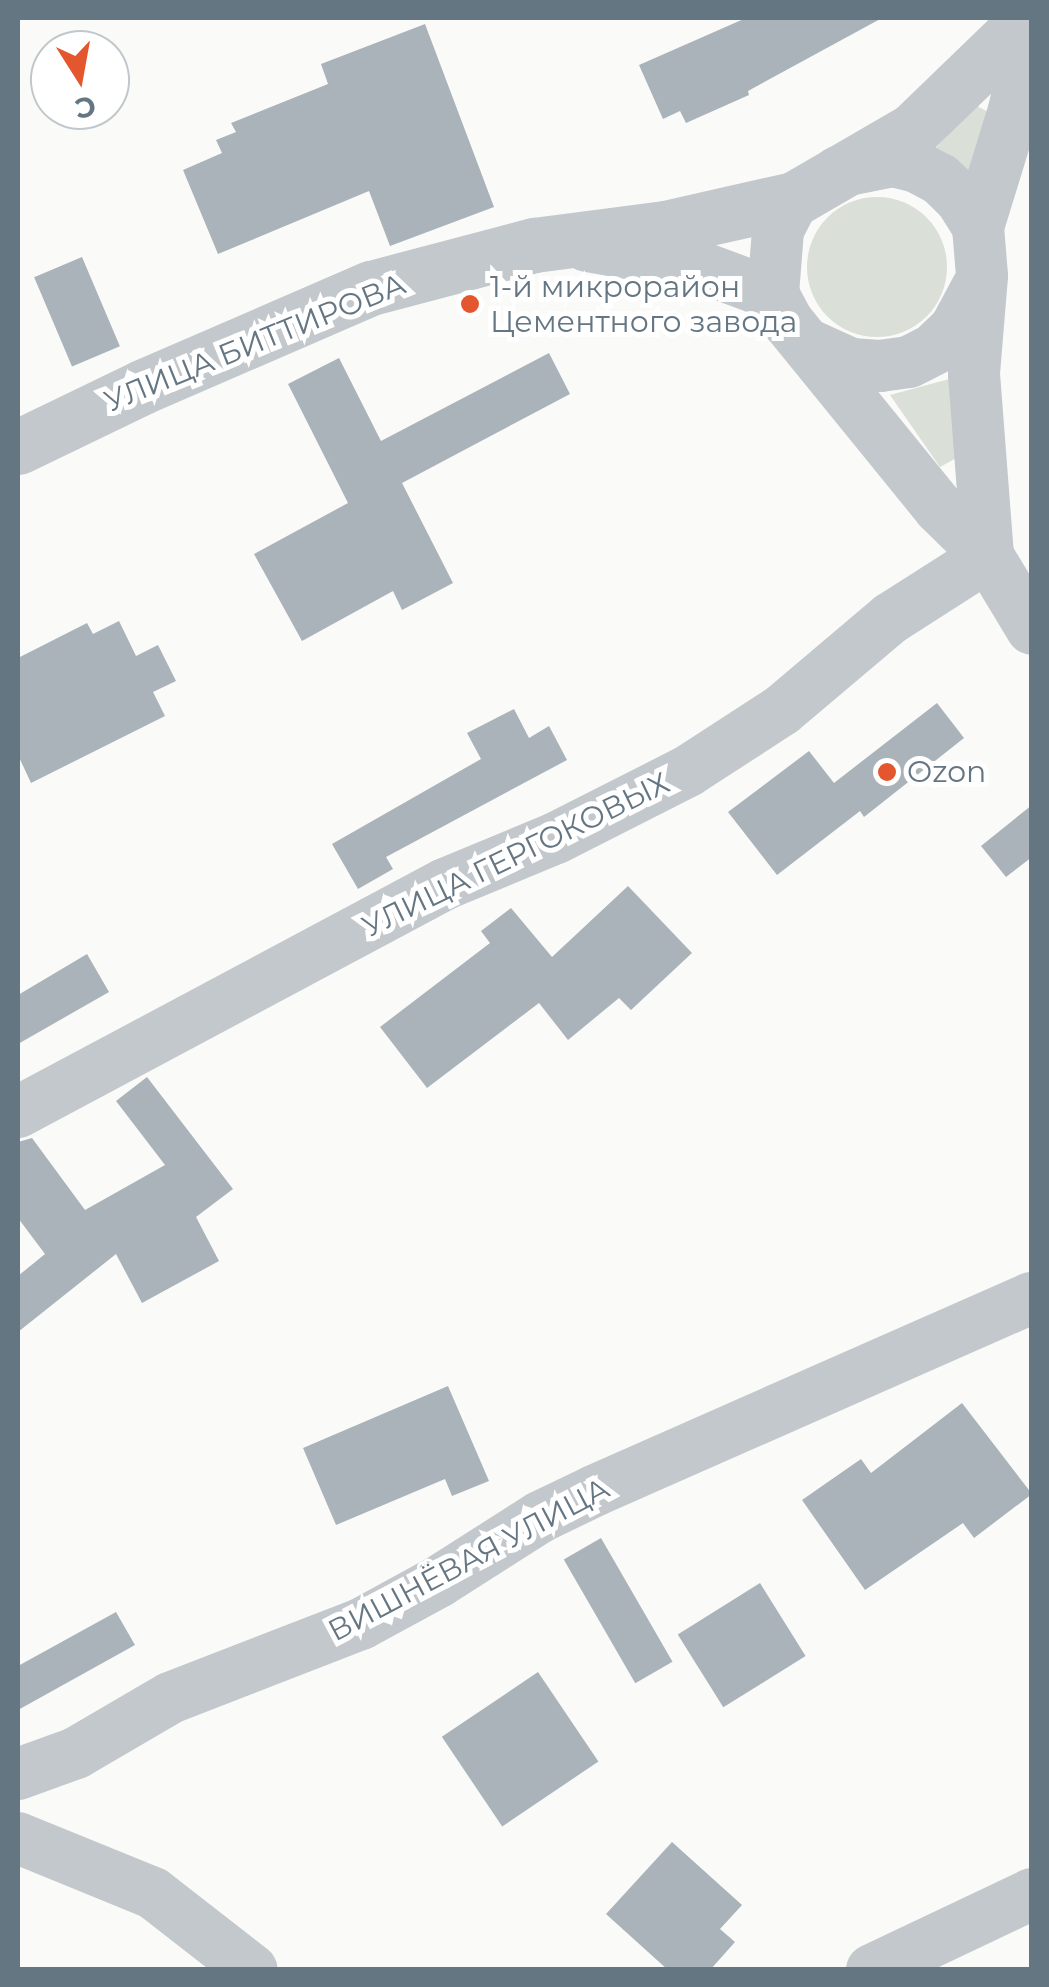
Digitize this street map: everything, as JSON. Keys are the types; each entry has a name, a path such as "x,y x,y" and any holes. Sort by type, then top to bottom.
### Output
{"street":[{"name":"УЛИЦА БИТТИРОВА","path":"18,447 142,386 371,288 534,245 665,228 816,185 914,130 1029,18"},
{"path":"809,345 851,364 880,366 908,362 934,348 955,329 980,252 1032,29"},
{"path":"988,556 974,374 980,252 960,198 917,166 893,160 816,185 778,230 773,294 788,322 940,509 988,556 1032,629"},
{"path":"566,243 695,265 773,294"},
{"name":"УЛИЦА ГЕРГОКОВЫХ","path":"18,1112 445,884 556,838 688,771 782,710 891,618 988,556"},
{"name":"ВИШНЁВАЯ УЛИЦА","path":"18,1774 76,1753 170,1698 361,1624 438,1582 540,1517 596,1490 1032,1298"},
{"path":"18,1838 153,1894 252,1970"},
{"path":"872,1970 1032,1894"}],"shaded area":[{"path":"975,105 996,116 977,181 933,151"},
{"path":"877,197 904,202 927,217 942,240 947,267 942,294 927,317 904,332 877,337 850,332 827,317 812,294 807,267 812,240 827,217 850,202"},
{"path":"953,378 958,457 940,467 890,395"}],"building":[{"path":"746,18 882,18 748,91 749,95 686,123 680,111 663,119 639,65"},
{"path":"425,24 494,207 390,246 369,191 218,254 183,170 222,153 216,140 236,132 231,123 328,84 321,64"},
{"path":"82,257 120,346 72,367 34,277"},
{"path":"549,353 570,394 402,483 453,583 402,610 393,591 302,641 254,554 348,503 288,384 339,358 381,441"},
{"path":"119,621 136,656 158,645 176,681 153,692 165,716 31,783 18,755 18,658 87,623 93,634"},
{"path":"937,703 964,738 864,817 860,811 777,875 728,812 809,751 834,783"},
{"path":"514,709 529,738 549,726 567,760 386,857 393,869 358,889 332,844 481,759 467,733"},
{"path":"1032,805 1032,857 1006,877 981,846"},
{"path":"628,886 692,953 631,1010 619,998 568,1040 539,1003 427,1088 380,1027 490,943 481,931 511,908 552,957"},
{"path":"87,954 109,992 18,1044 18,995"},
{"path":"147,1077 233,1189 196,1217 219,1261 142,1303 116,1254 18,1332 18,1276 45,1254 18,1218 18,1142 32,1138 85,1210 165,1165 116,1101"},
{"path":"448,1386 489,1481 452,1496 445,1479 336,1525 303,1448"},
{"path":"962,1403 1032,1494 974,1538 963,1523 865,1590 802,1500 861,1459 871,1473"},
{"path":"601,1538 672,1662 635,1683 564,1560"},
{"path":"760,1583 806,1656 723,1707 678,1634"},
{"path":"116,1612 135,1645 18,1710 18,1666"},
{"path":"538,1672 598,1762 502,1826 442,1737"},
{"path":"672,1842 742,1905 720,1929 735,1942 710,1970 668,1970 606,1914"}],"place":[{"name":"1-й микрорайон Цементного завода","path":"470,304"},
{"name":"Ozon","path":"887,772"}]}
